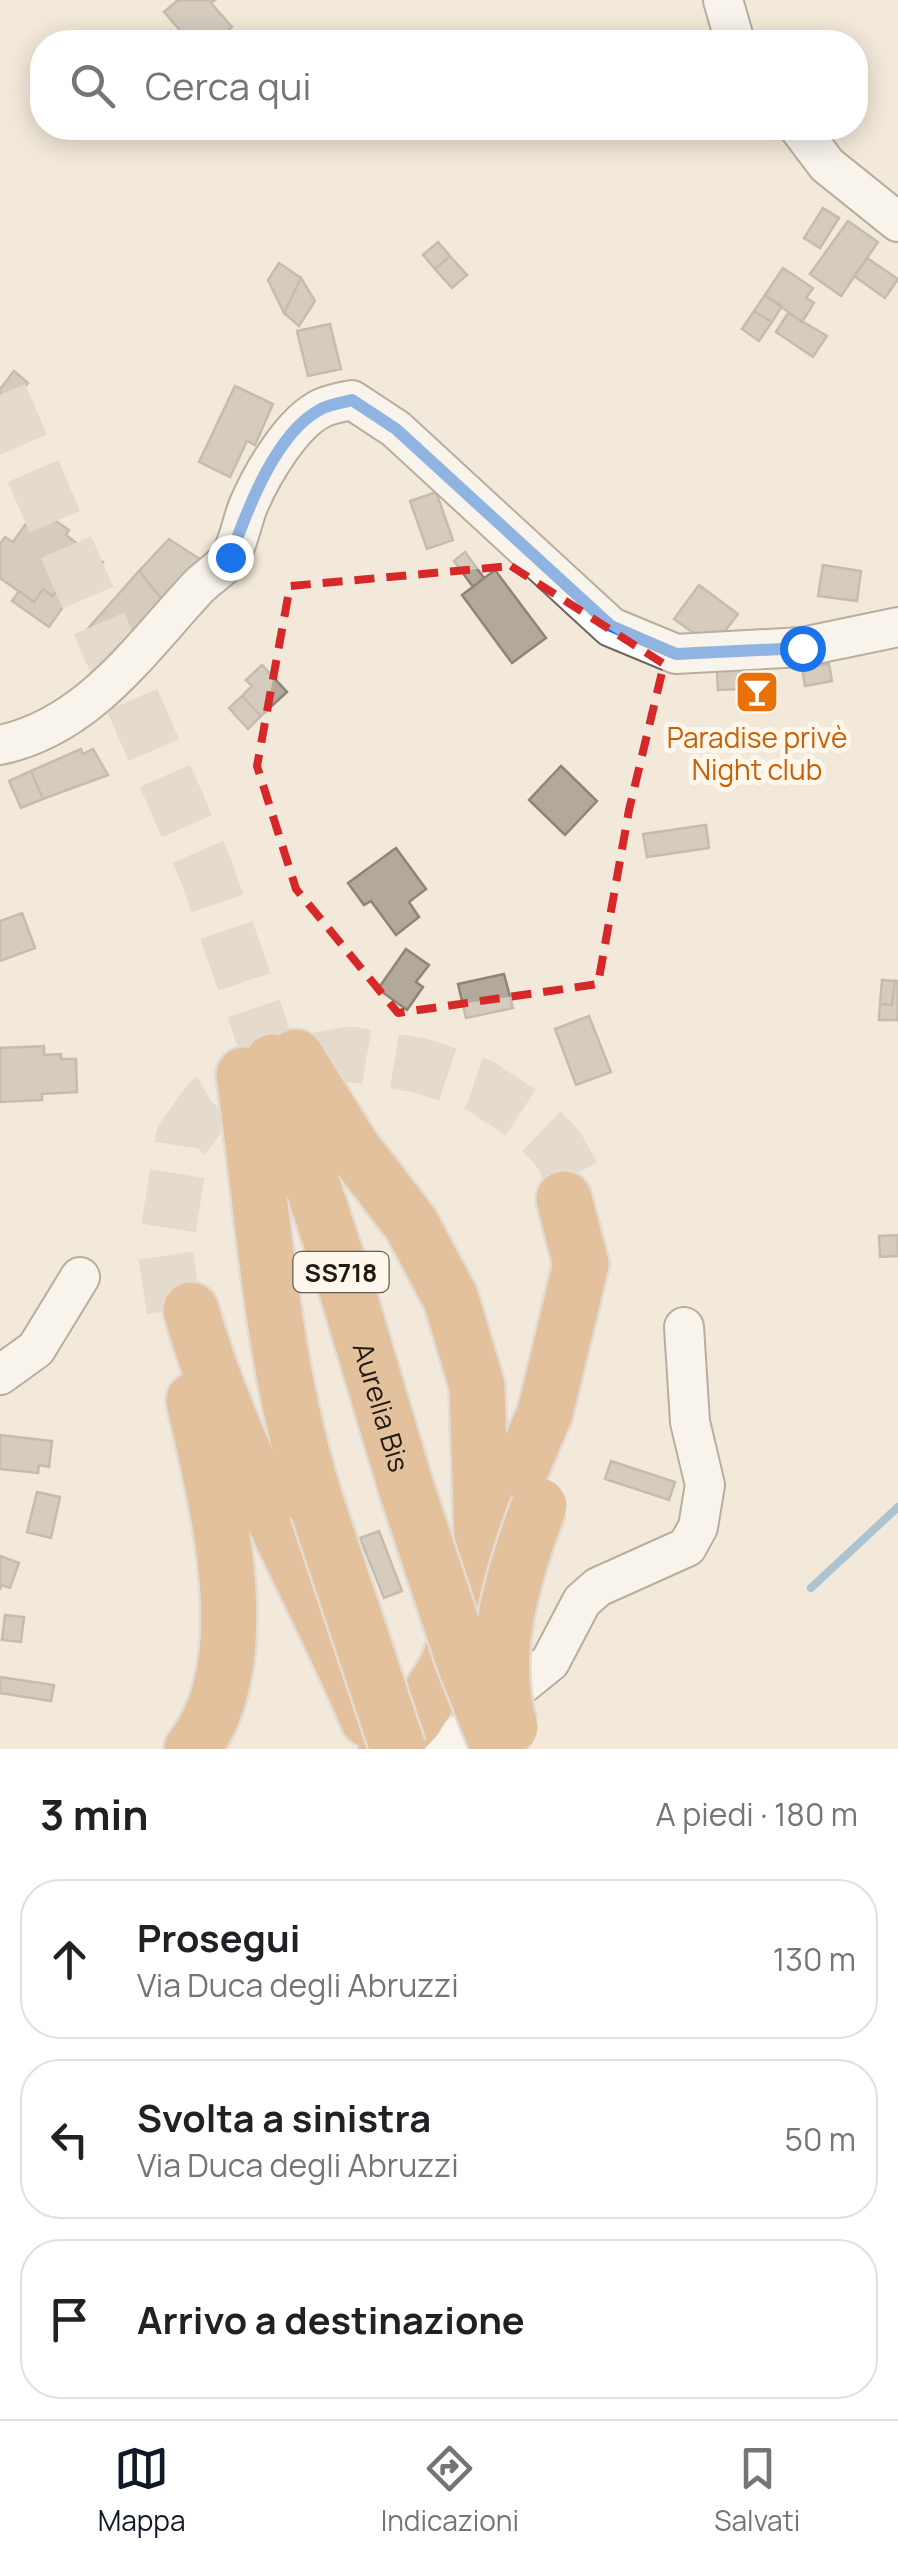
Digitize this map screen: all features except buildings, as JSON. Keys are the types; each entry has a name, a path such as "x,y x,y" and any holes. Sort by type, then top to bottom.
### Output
{"highway":[{"name":"Aurelia Bis","path":"271,1065 342,1274 405,1484 464,1661 499,1749"},
{"name":"SS718","path":"271,1065 273,1320 298,1520 398,1749"},
{"path":"271,1065 351,1146 411,1224 451,1298 477,1386 482,1578"},
{"path":"192,1749 225,1678 230,1591 183,1310 238,1441 298,1520 383,1749 415,1718 446,1668 508,1499 545,1413 581,1264 572,1192 597,1254 595,1340 583,1400 523,1548 506,1614 501,1682 516,1749"}],"street":[{"path":"723,0 732,30"},
{"path":"808,140 826,165 898,222"},
{"path":"0,745 26,740 68,718 124,670 230,557 250,502 272,460 300,426 321,409 352,400 396,429 611,626 676,654 802,648 898,628"},
{"path":"0,1375 36,1349 80,1277"},
{"path":"442,1749 550,1662 582,1601 598,1587 687,1547 698,1527 705,1485 690,1422 684,1327"}],"highlighted area":[{"path":"511,566 664,664 629,810 598,984 398,1013 296,889 257,766 290,586"}],"waterway":[{"path":"811,1588 898,1507"}],"tunnel":[{"path":"0,395 205,868 272,1062"},
{"path":"174,1310 165,1250 183,1138 210,1101 264,1069 350,1054 422,1066 479,1085 523,1114 557,1147 579,1186"}],"place":[{"name":"Paradise privè Night club","path":"757,692"}],"route":[{"path":"230,557 250,502 272,460 300,426 321,409 352,400 396,429 611,626 676,654 802,648"}]}
